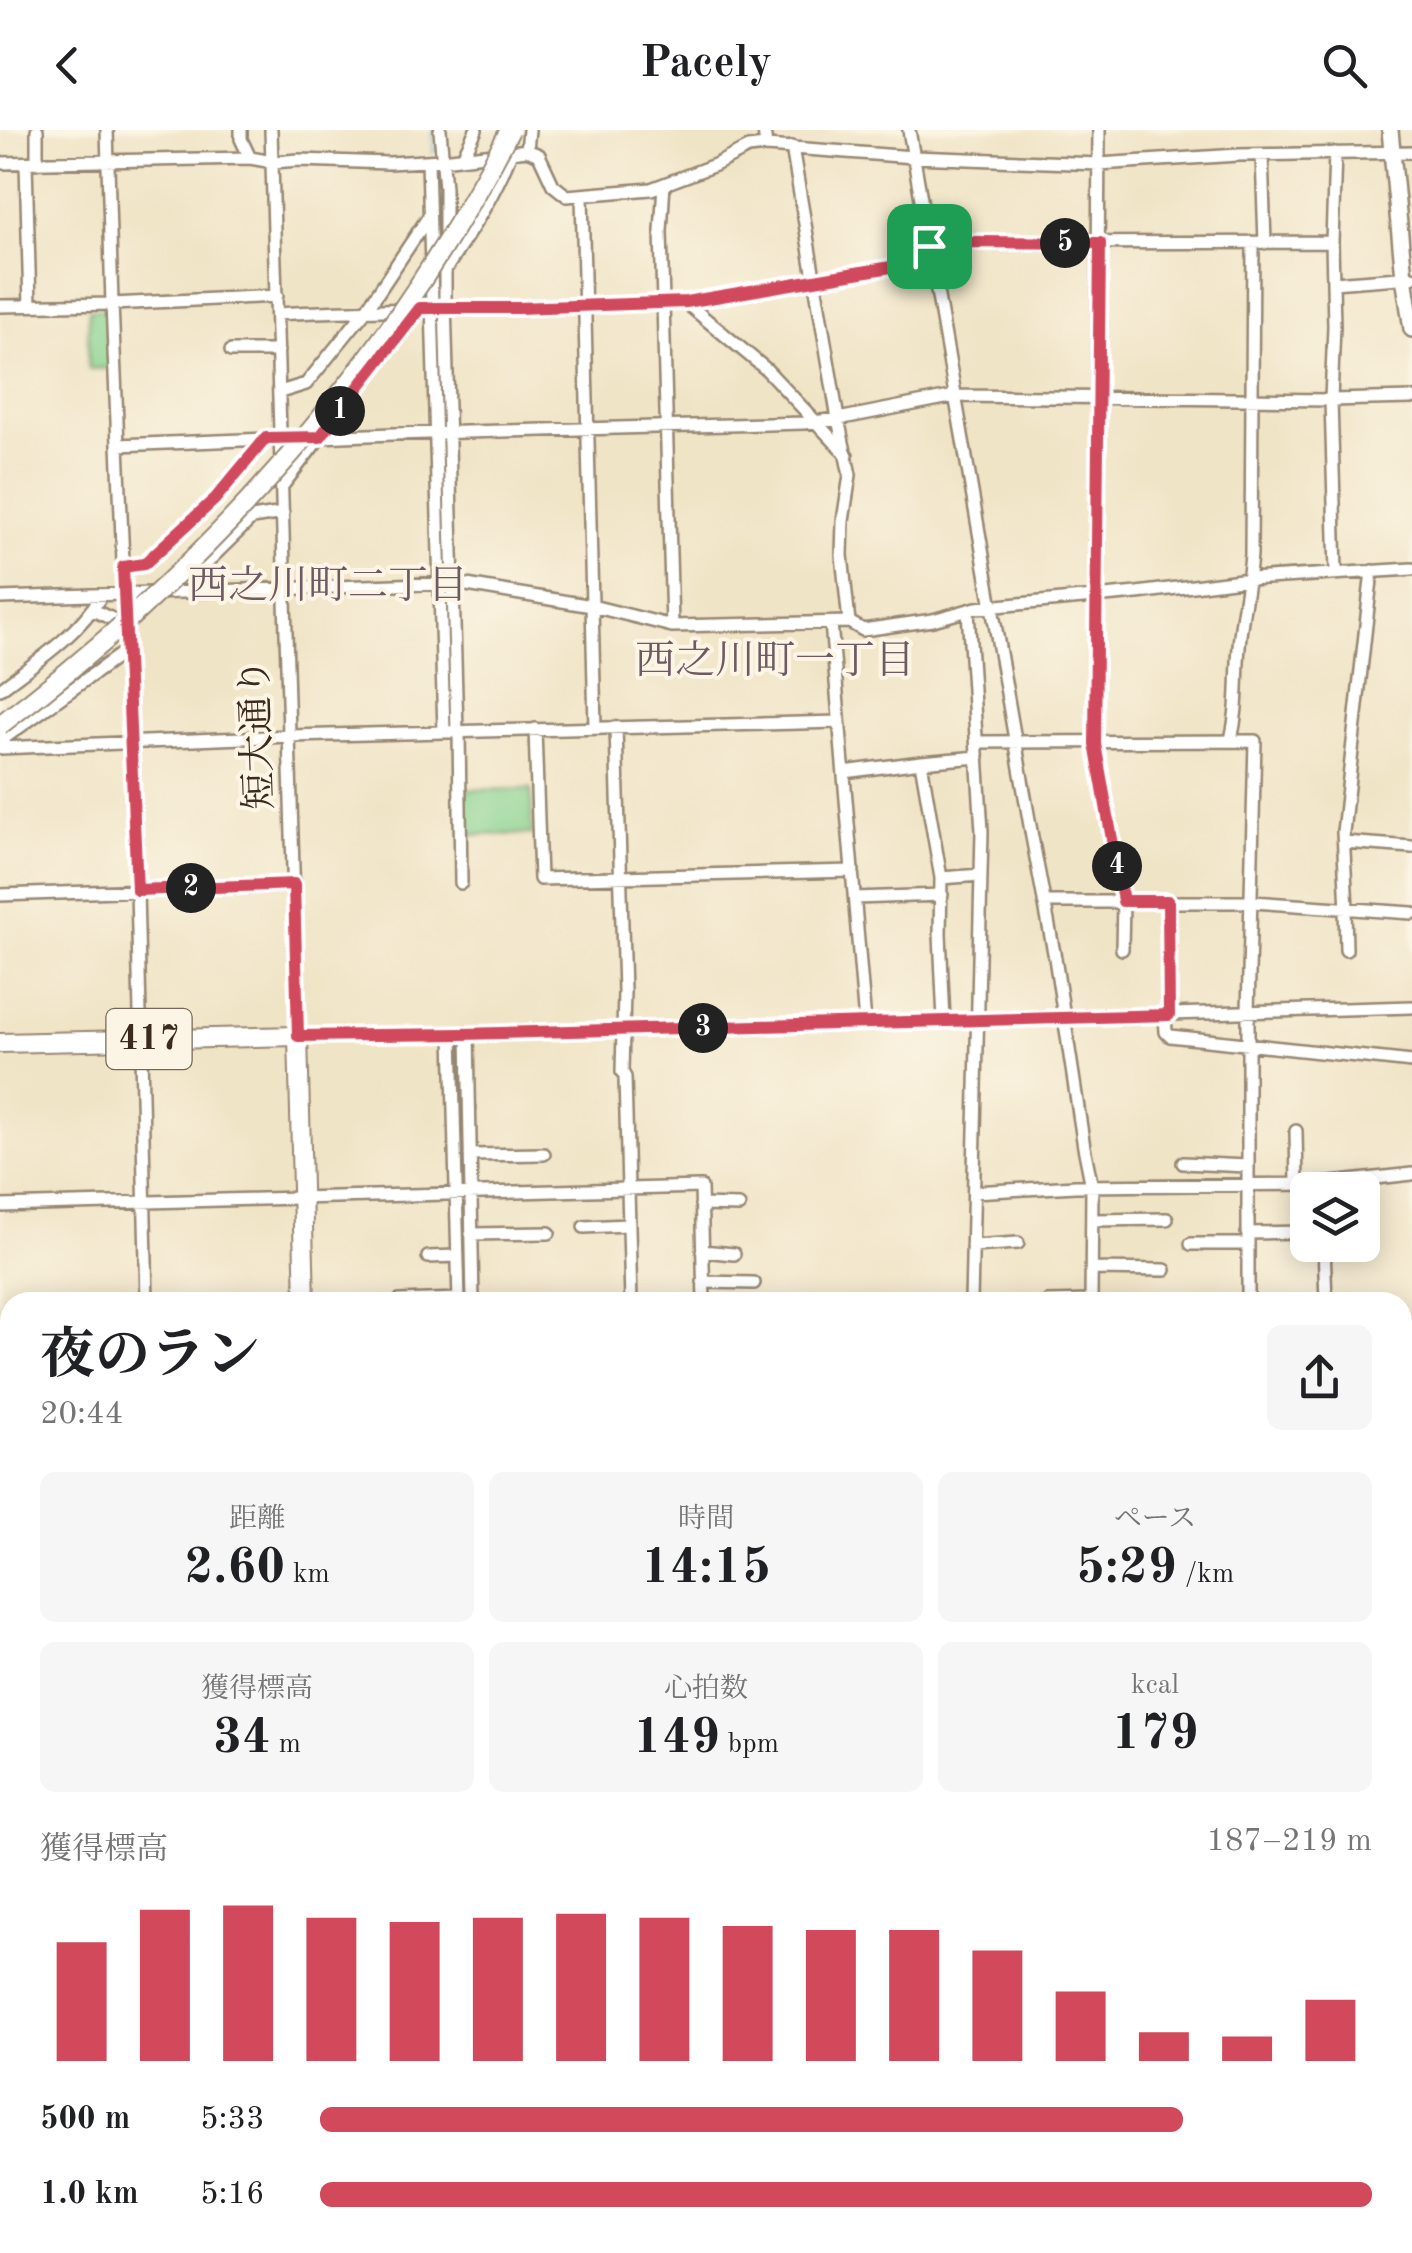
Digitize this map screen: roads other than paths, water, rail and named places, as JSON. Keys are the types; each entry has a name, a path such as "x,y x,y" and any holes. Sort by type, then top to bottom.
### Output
{"highway":[{"path":"0,726 119,630 185,569 317,426 422,282 510,130"},
{"path":"298,1036 305,1292"},
{"name":"417","path":"0,1042 298,1036"}],"main road":[{"path":"1390,130 1412,329"}],"street":[{"path":"30,305 31,163 37,130"},
{"path":"107,130 137,890 147,1292"},
{"path":"241,130 250,158"},
{"name":"短大通り","path":"271,130 298,1036"},
{"path":"440,130 430,216 461,883"},
{"path":"463,158 476,130"},
{"path":"527,150 529,130"},
{"path":"764,130 766,146"},
{"path":"908,130 1092,1187 1092,1292"},
{"path":"1100,130 1096,741 1123,901 1122,949"},
{"path":"0,163 250,158 273,162 390,162 527,150 539,155 553,185 567,196 651,189 748,148 766,146 913,157 1100,164 1412,152"},
{"path":"792,147 847,455 849,488 842,555 850,622"},
{"path":"282,486 433,308 445,270 475,224 511,152"},
{"path":"1335,153 1331,400 1336,572"},
{"path":"1231,740 1238,712 1239,645 1250,579 1251,400 1262,155"},
{"path":"435,160 445,270"},
{"path":"664,184 660,231 672,626"},
{"path":"582,195 595,727"},
{"path":"280,392 306,384 367,309 430,216"},
{"path":"929,246 976,242 1332,242"},
{"path":"277,314 686,302 932,260"},
{"path":"1333,284 1408,277"},
{"path":"0,306 277,296"},
{"path":"686,302 767,370 847,455"},
{"path":"230,351 278,351"},
{"path":"118,445 814,422 955,396 1412,398"},
{"path":"123,567 144,564 215,499 266,438"},
{"path":"191,592 198,571 252,518 283,513"},
{"path":"0,598 446,582 592,606 672,626 850,622 863,630 992,607 1250,579 1412,569"},
{"path":"1346,950 1342,832 1372,571"},
{"path":"0,689 65,640 101,596"},
{"path":"92,610 126,626"},
{"path":"968,612 982,830 971,1292"},
{"path":"831,623 865,1023"},
{"path":"0,745 127,650"},
{"path":"0,745 839,722"},
{"path":"616,728 630,1292"},
{"path":"534,729 540,879 853,871"},
{"path":"978,742 1255,741 1248,1012 1248,1292"},
{"path":"844,772 978,757"},
{"path":"920,762 942,878 944,1021"},
{"path":"1344,842 1412,848"},
{"path":"942,878 981,875"},
{"path":"0,895 294,884"},
{"path":"855,898 942,895"},
{"path":"1168,901 1166,1032 1170,1036 1412,1062"},
{"path":"1044,902 1252,902 1412,913"},
{"path":"298,1036 1412,1007"},
{"path":"459,1292 457,1256 470,1155 460,1034"},
{"path":"460,1034 463,1193 471,1234 473,1292"},
{"path":"1296,1131 1297,1172"},
{"path":"470,1155 544,1154"},
{"path":"1183,1164 1248,1166"},
{"path":"1380,1179 1412,1174"},
{"path":"974,1192 1290,1184"},
{"path":"0,1206 701,1187 704,1292"},
{"path":"702,1205 738,1206"},
{"path":"1092,1220 1167,1219"},
{"path":"584,1227 628,1225"},
{"path":"471,1234 548,1232"},
{"path":"1191,1244 1290,1234"},
{"path":"972,1246 1018,1243"},
{"path":"702,1250 734,1254"},
{"path":"428,1257 457,1256"},
{"path":"1325,1262 1326,1292"},
{"path":"1092,1269 1165,1270"},
{"path":"703,1282 754,1283"}],"waterway":[{"path":"433,130 434,153"},
{"path":"436,166 438,238"},
{"path":"439,266 439,288"}],"district":[{"name":"西之川町二丁目","path":"328,588"},
{"name":"西之川町一丁目","path":"775,663"}]}
